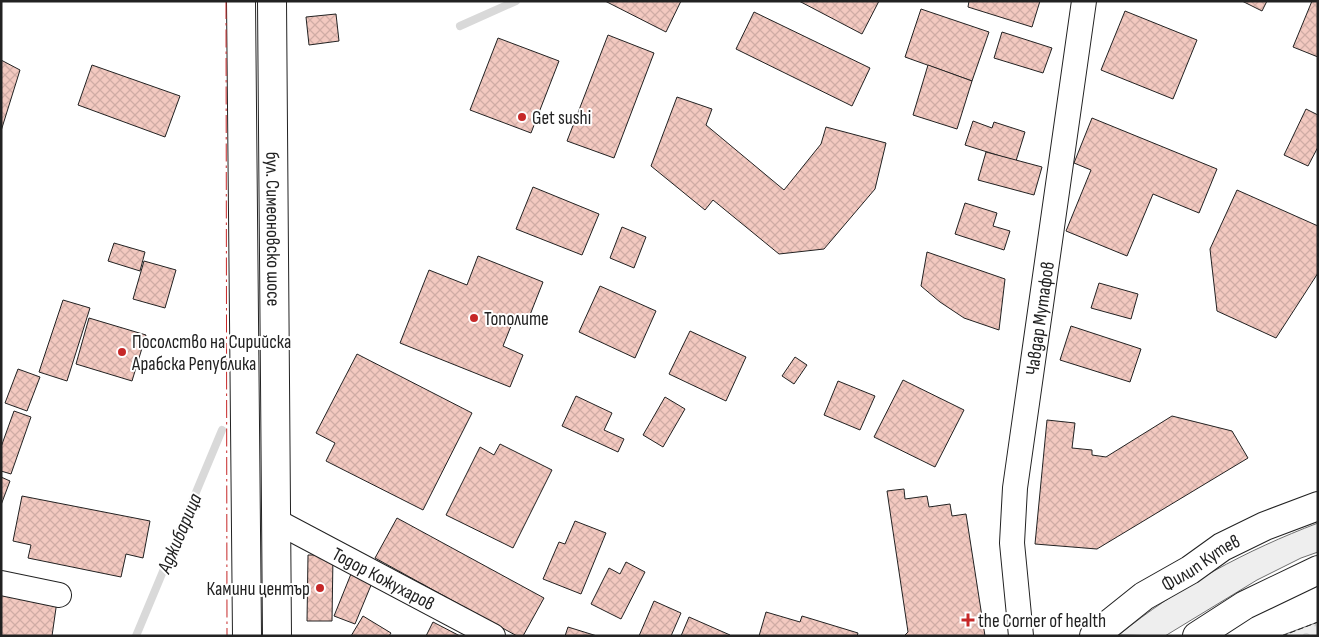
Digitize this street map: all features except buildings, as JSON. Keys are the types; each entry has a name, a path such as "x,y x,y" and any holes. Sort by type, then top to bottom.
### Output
{"main road":[{"name":"бул. Симеоновско шосе","path":"241,1 247,636"},
{"name":"бул. Симеоновско шосе","path":"272,1 277,636"},
{"name":"Филип Кутев","path":"1094,636 1144,596 1190,570 1222,547 1265,526 1318,506"},
{"path":"1197,636 1245,605 1318,570"}],"street":[{"name":"Чавдар Мутафов","path":"1021,636 1012,543 1014,488 1084,1"},
{"name":"Тодор Кожухаров","path":"276,521 493,636"},
{"path":"1,583 59,595"}],"green space":[{"path":"1318,523 1318,552 1301,558 1257,580 1165,636 1119,635 1165,601 1214,571 1265,545"},
{"path":"1318,622 1318,636 1282,636 1283,635"}],"waterway":[{"name":"Аджибарица","path":"460,26 516,1"},
{"name":"Аджибарица","path":"136,636 222,430"}],"fence":[{"path":"1282,636 1318,622"}],"power":[{"path":"226,1 227,636"}],"place":[{"name":"Get sushi","path":"522,117"},
{"name":"Тополите","path":"474,318"},
{"name":"Посолство на Сирийска Арабска Република","path":"122,352"},
{"name":"Камини център","path":"320,588"},
{"name":"the Corner of health","path":"968,620"}]}
